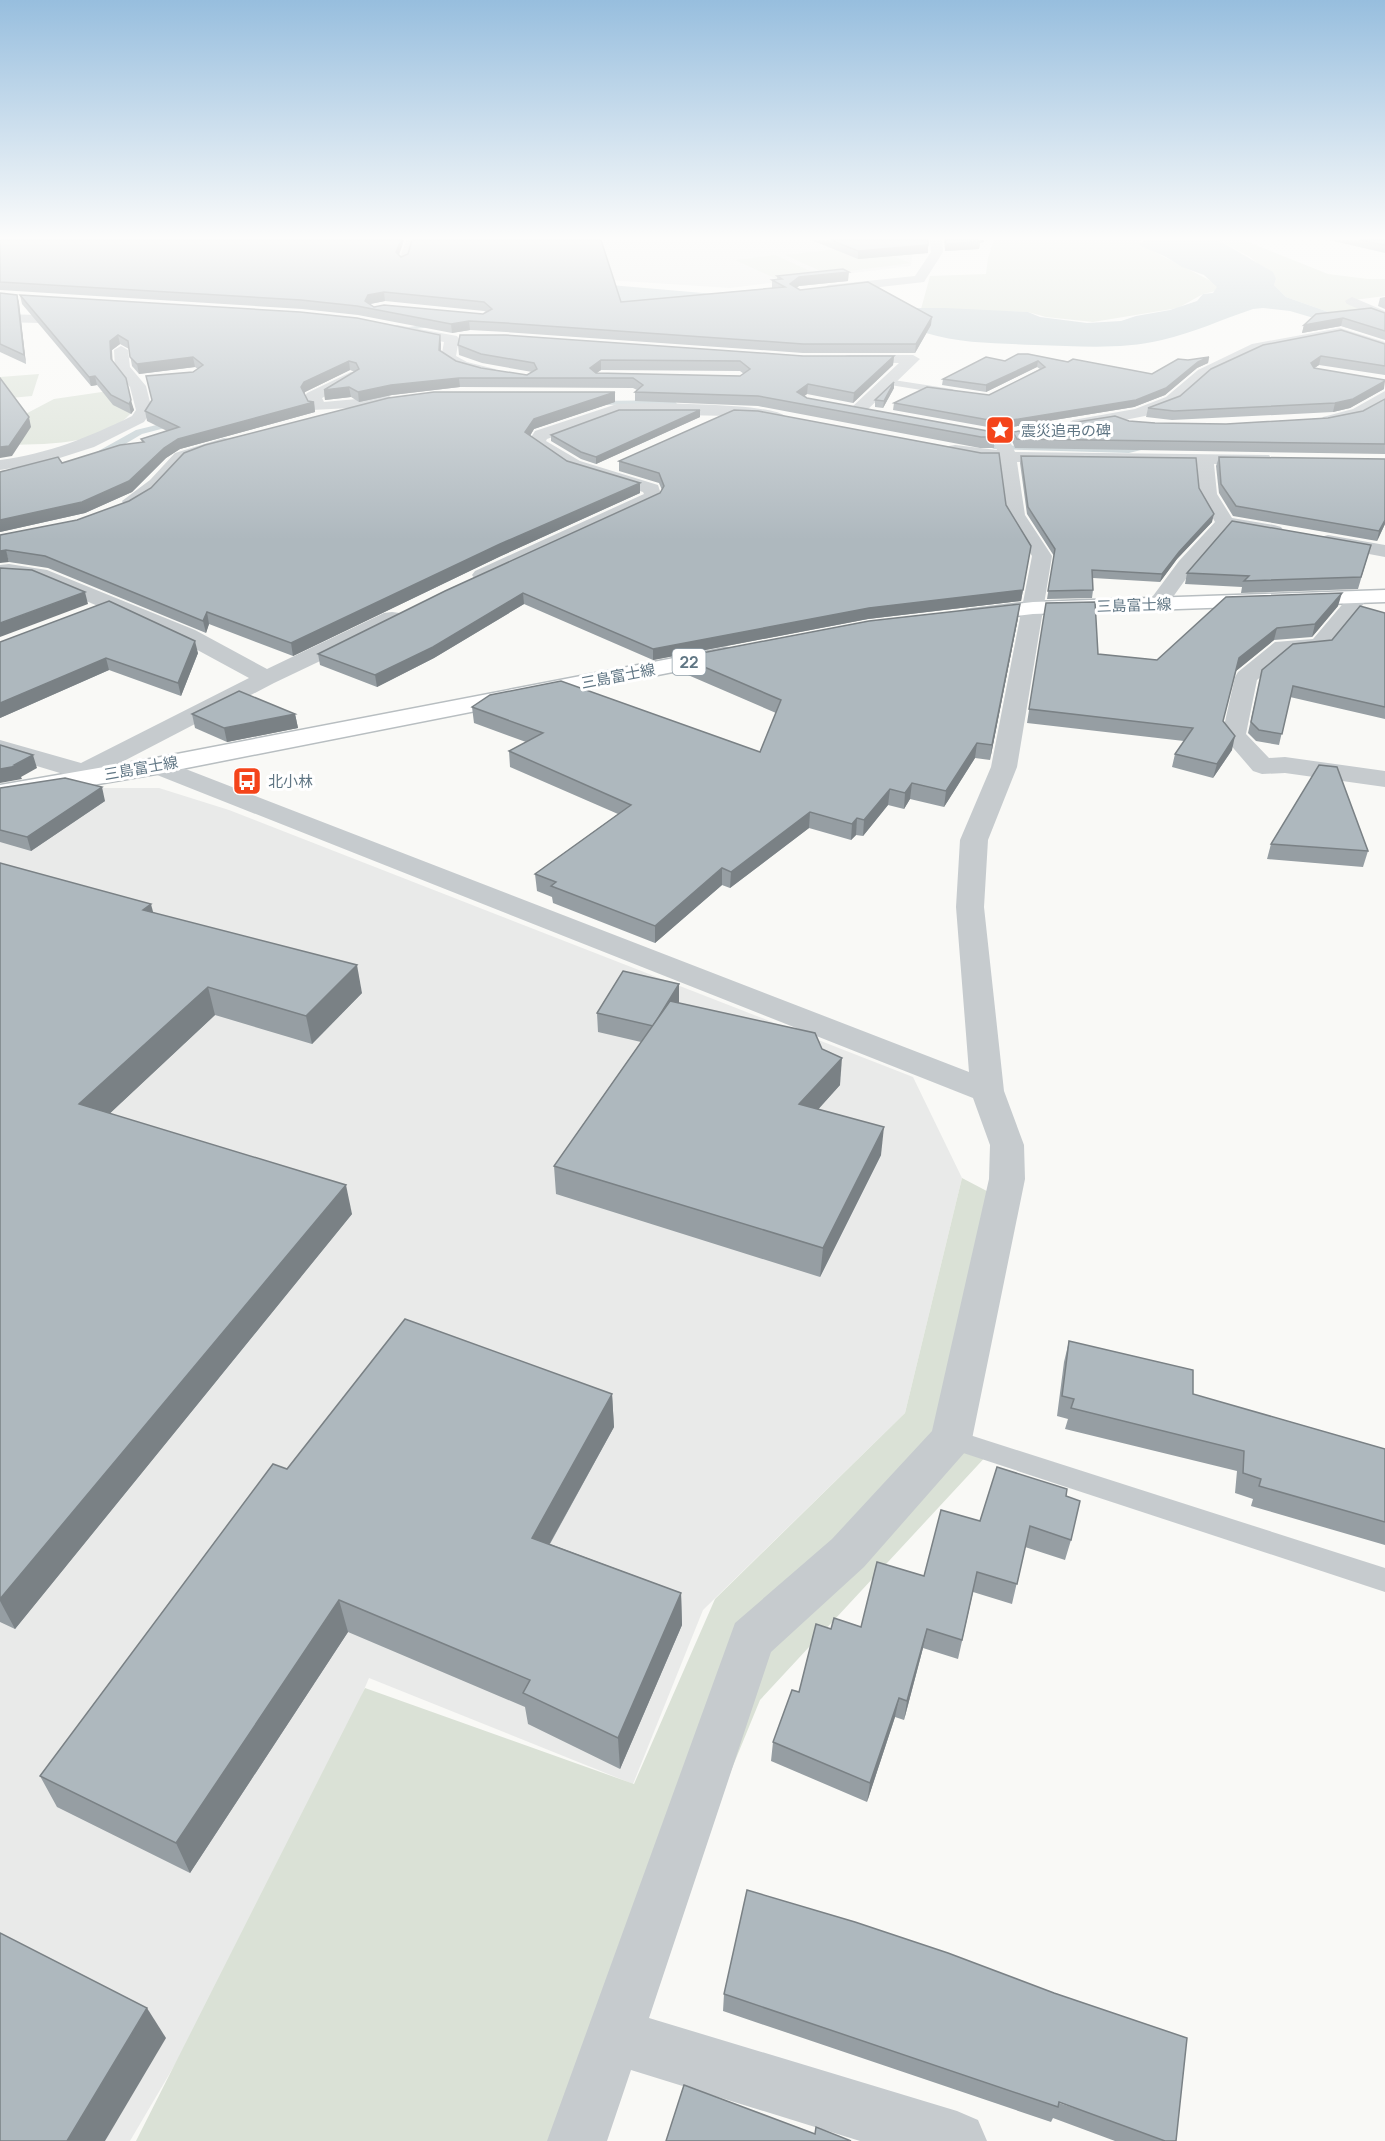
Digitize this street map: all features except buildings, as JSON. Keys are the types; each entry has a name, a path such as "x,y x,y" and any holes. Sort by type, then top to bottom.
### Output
{"main road":[{"name":"三島富士線","path":"951,618 1033,608 1385,596"},
{"name":"三島富士線","path":"0,793 83,775 156,766 751,650"}],"street":[{"path":"457,340 448,358 456,362 466,361 508,371"},
{"path":"1058,427 1139,412 1172,400 1203,373 1257,347 1296,340"},
{"path":"1364,340 1385,347"},
{"path":"0,465 34,462 72,450 138,419 144,410 138,386 123,368 121,350"},
{"path":"835,359 913,359 853,408 882,414"},
{"path":"315,414 313,396 351,377"},
{"path":"134,381 154,379"},
{"path":"602,395 746,396"},
{"path":"1312,421 1347,418 1365,411 1385,396"},
{"path":"296,411 315,414 394,401"},
{"path":"469,581 653,497 652,489 574,465 536,442 540,435 617,409 734,411 791,420"},
{"path":"702,425 734,411"},
{"path":"1105,420 1150,425"},
{"path":"120,507 141,496 156,484 181,456 245,438"},
{"path":"577,2141 752,1639 848,1552 951,1439 1007,1179 1006,1145 987,1091 970,907 974,840 1004,767 1042,556 1016,515 1001,440"},
{"path":"935,447 980,455 1001,440 1205,458 1281,459"},
{"path":"1205,458 1208,494 1225,523 1385,552"},
{"path":"597,472 618,463"},
{"path":"1158,604 1186,565 1225,523"},
{"path":"0,571 40,574 187,635 266,678"},
{"path":"1359,597 1319,645 1284,646 1246,677 1234,735 1262,766 1285,765 1385,779"},
{"path":"89,612 112,604"},
{"path":"0,747 83,775 266,678 405,612"},
{"path":"156,766 987,1091"},
{"path":"614,2036 957,2141"}],"lane":[{"path":"887,382 965,394"},
{"path":"951,1439 1385,1580"}],"shaded area":[{"path":"959,340 1162,340 1099,347"},
{"path":"39,374 32,396 0,399 0,377"},
{"path":"129,388 132,412 104,432 71,441 0,445 0,431 16,419 54,399"},
{"path":"68,788 159,788 229,810 913,1077 962,1178 905,1413 703,1610 633,1784 369,1678 280,1886 130,2141 0,2141 0,803"},
{"path":"962,1178 1002,1199 951,1439 990,1452 760,1700 579,2141 136,2141 365,1688 634,1784 715,1599 905,1413"}],"waterway":[{"path":"596,403 674,402"},
{"path":"97,454 107,451 139,432 177,422"},
{"path":"994,447 1129,451 1154,444"}],"place":[{"name":"震災追弔の碑","path":"1000,430"},
{"name":"北小林","path":"247,781"}]}
